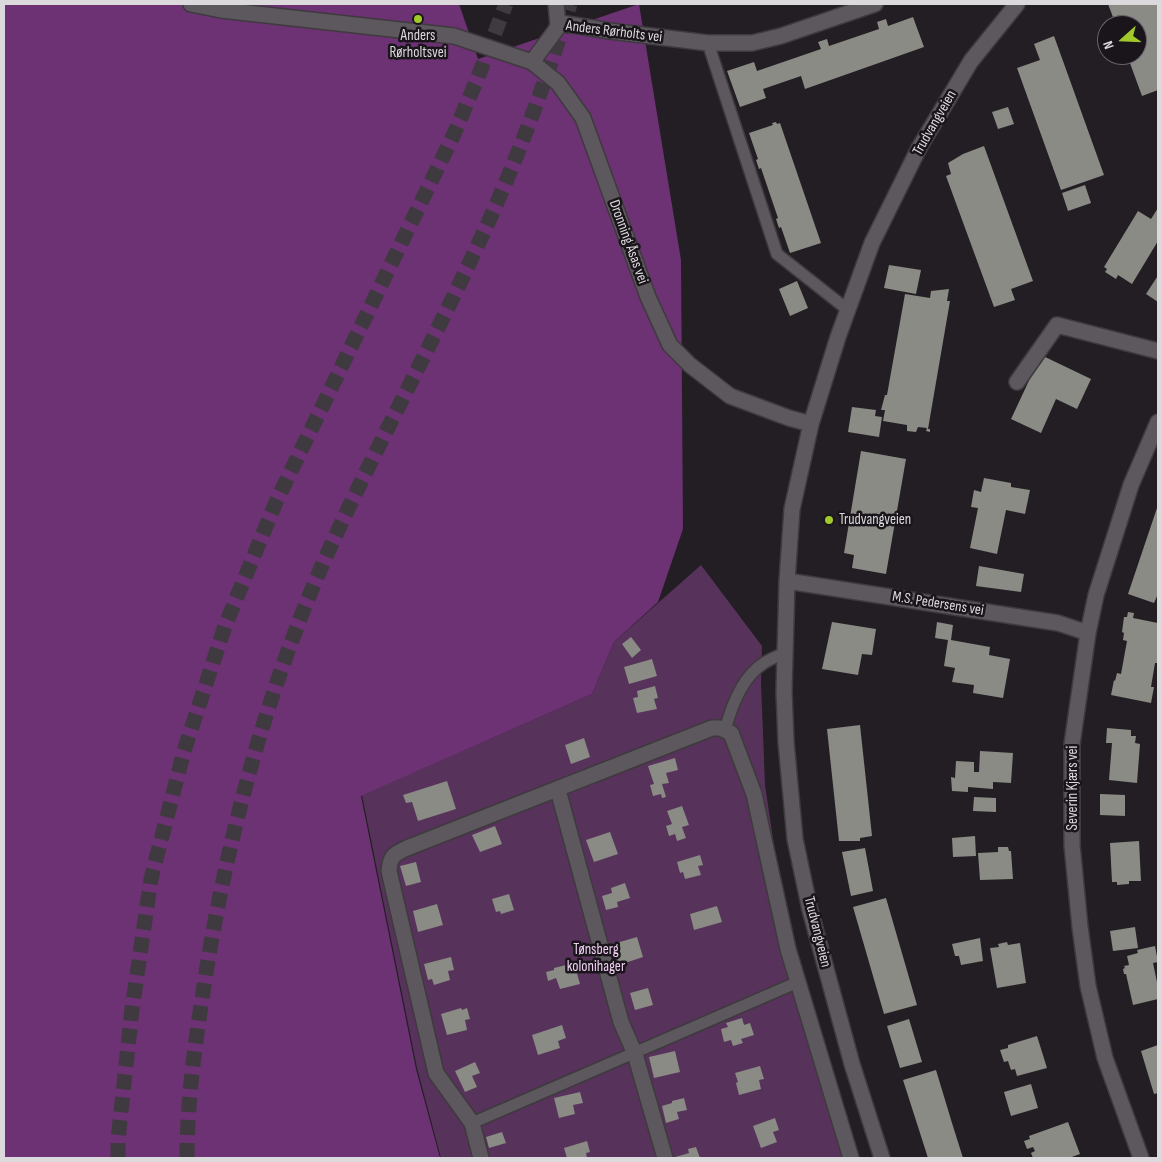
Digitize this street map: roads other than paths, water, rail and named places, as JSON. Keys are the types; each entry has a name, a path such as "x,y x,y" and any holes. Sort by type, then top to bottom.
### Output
{"street":[{"path":"191,4 222,10 454,36 532,62 558,26 556,4"},
{"name":"Anders Rørholts vei","path":"532,62 562,23 708,43 752,43 781,36 875,4"},
{"name":"Trudvangveien","path":"882,1158 852,1064 810,910 796,839 786,742 784,691 787,581 792,509 811,424 872,243 919,148 971,61 1017,4"},
{"name":"Dronning Åsas vei","path":"532,62 558,83 583,118 648,297 670,346 690,365 730,396 789,418 811,424"},
{"path":"1016,382 1057,325 1158,351"},
{"name":"Severin Kjærs vei","path":"1141,1158 1105,1058 1088,986 1072,845 1072,744 1088,633 1096,595 1130,485 1152,450 1158,422"},
{"name":"M.S. Pedersens vei","path":"787,581 1058,623 1088,633"},
{"path":"481,1158 472,1123 436,1073 389,871 390,862 395,854 407,848 712,728 720,728 731,733 754,794 788,949 851,1158"},
{"path":"558,790 621,1022 635,1054 665,1158"}],"lane":[{"path":"708,43 777,254 848,310"},
{"path":"726,731 730,714 738,695 749,678 763,664 785,653"},
{"path":"472,1123 798,982"}],"tunnel":[{"path":"118,1158 118,1140 132,1009 151,879 184,751 225,626 276,502 454,134 506,4"},
{"path":"187,1158 196,1038 211,943 234,831 264,721 282,667 324,561 489,221 539,98 570,4"}],"place":[{"name":"Anders Rørholtsvei","path":"418,19"},
{"name":"Trudvangveien","path":"829,520"}],"park label":[{"name":"Tønsberg kolonihager","path":"596,958"}]}
